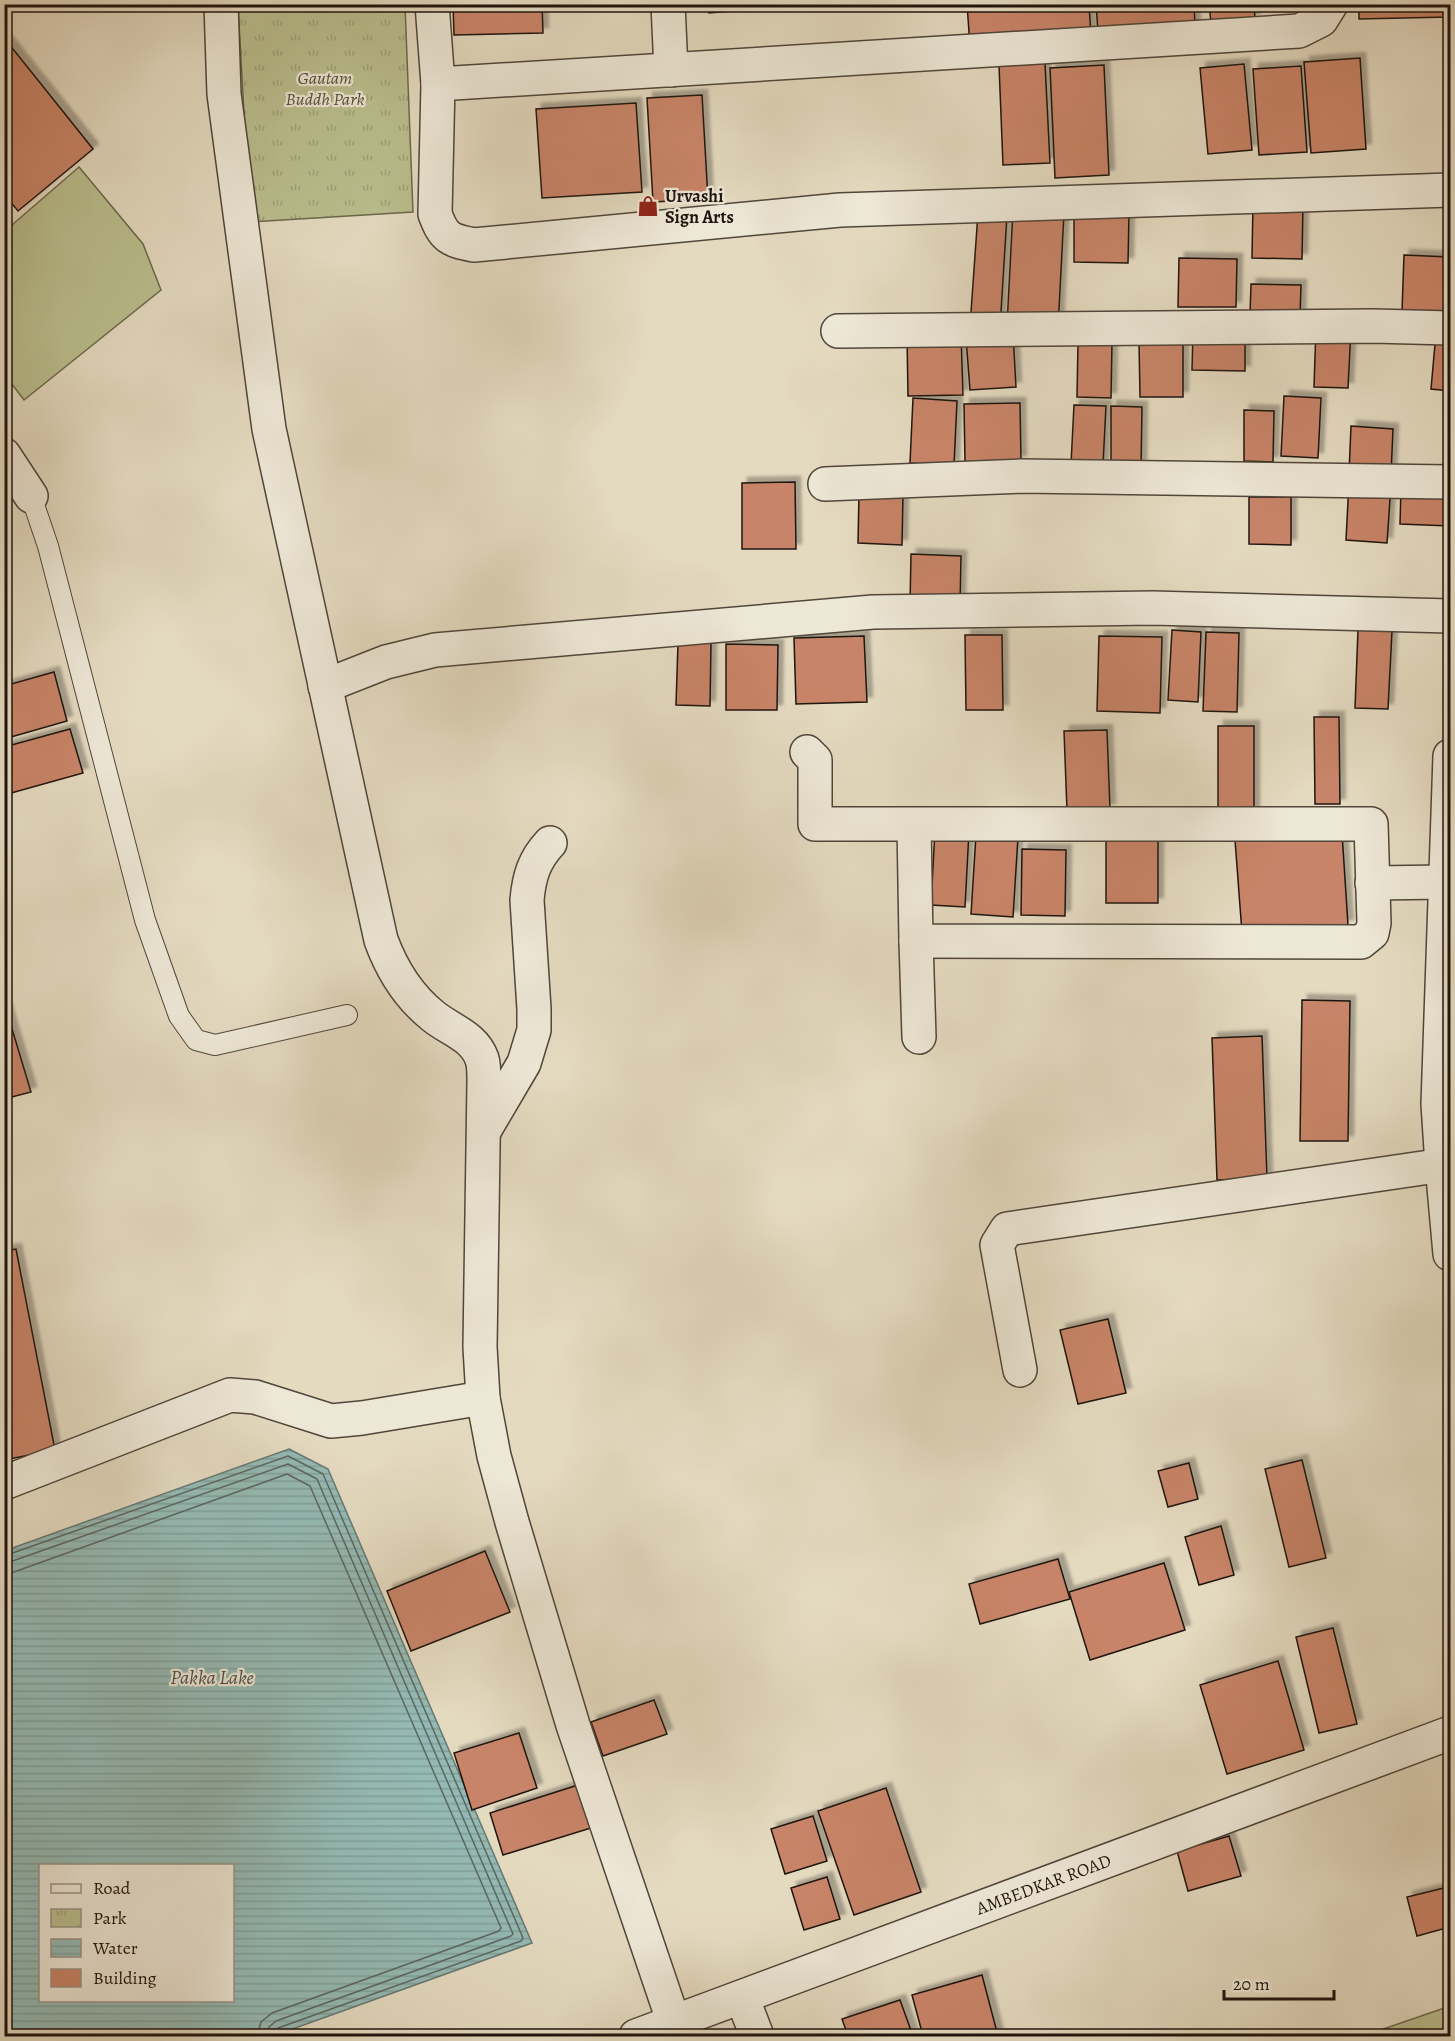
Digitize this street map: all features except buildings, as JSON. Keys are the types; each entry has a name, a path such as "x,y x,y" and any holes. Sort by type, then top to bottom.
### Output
{"street":[{"path":"221,4 224,94 269,429 381,940 390,965 406,988 433,1016 470,1040 482,1059 484,1082 480,1347 483,1398 494,1456 573,1725 674,2023"},
{"path":"432,4 438,84 435,214 441,231 453,241 474,245 840,210 1450,190"},
{"path":"668,4 671,69"},
{"path":"438,84 1299,31 1321,21 1330,4"},
{"path":"837,331 1373,326 1450,328"},
{"path":"4,455 31,496"},
{"path":"825,484 1022,476 1450,482"},
{"path":"325,686 386,662 435,650 873,612 1153,608 1450,616"},
{"path":"807,752 815,760 815,825 1371,824 1374,923 1372,933 1361,942 916,941"},
{"path":"1450,756 1446,882 1445,1057 1438,1104 1446,1164 1450,1254"},
{"path":"914,824 919,1037"},
{"path":"483,1133 524,1063 534,1029 528,885 539,856 550,843"},
{"path":"1372,883 1446,882"},
{"path":"1020,1370 997,1245 1007,1230 1446,1164"},
{"path":"4,1483 230,1395 255,1397 331,1421 483,1398"},
{"name":"AMBEDKAR ROAD","path":"636,2037 1450,1733"},
{"path":"742,1997 757,2037"}],"lane":[{"path":"31,496 48,546 145,920 178,1016 196,1041 215,1045 347,1015"}],"green space":[{"name":"Gautam Buddh Park","path":"238,5 405,5 413,212 250,222"},
{"path":"79,167 143,244 161,290 24,400 5,375 5,231"},
{"path":"1450,2006 1450,2036 1363,2036"}],"water":[{"name":"Pakka Lake","path":"289,1449 328,1469 532,1943 273,2036 5,2036 4,1551"}],"place":[{"name":"Urvashi Sign Arts","path":"648,206"}]}
